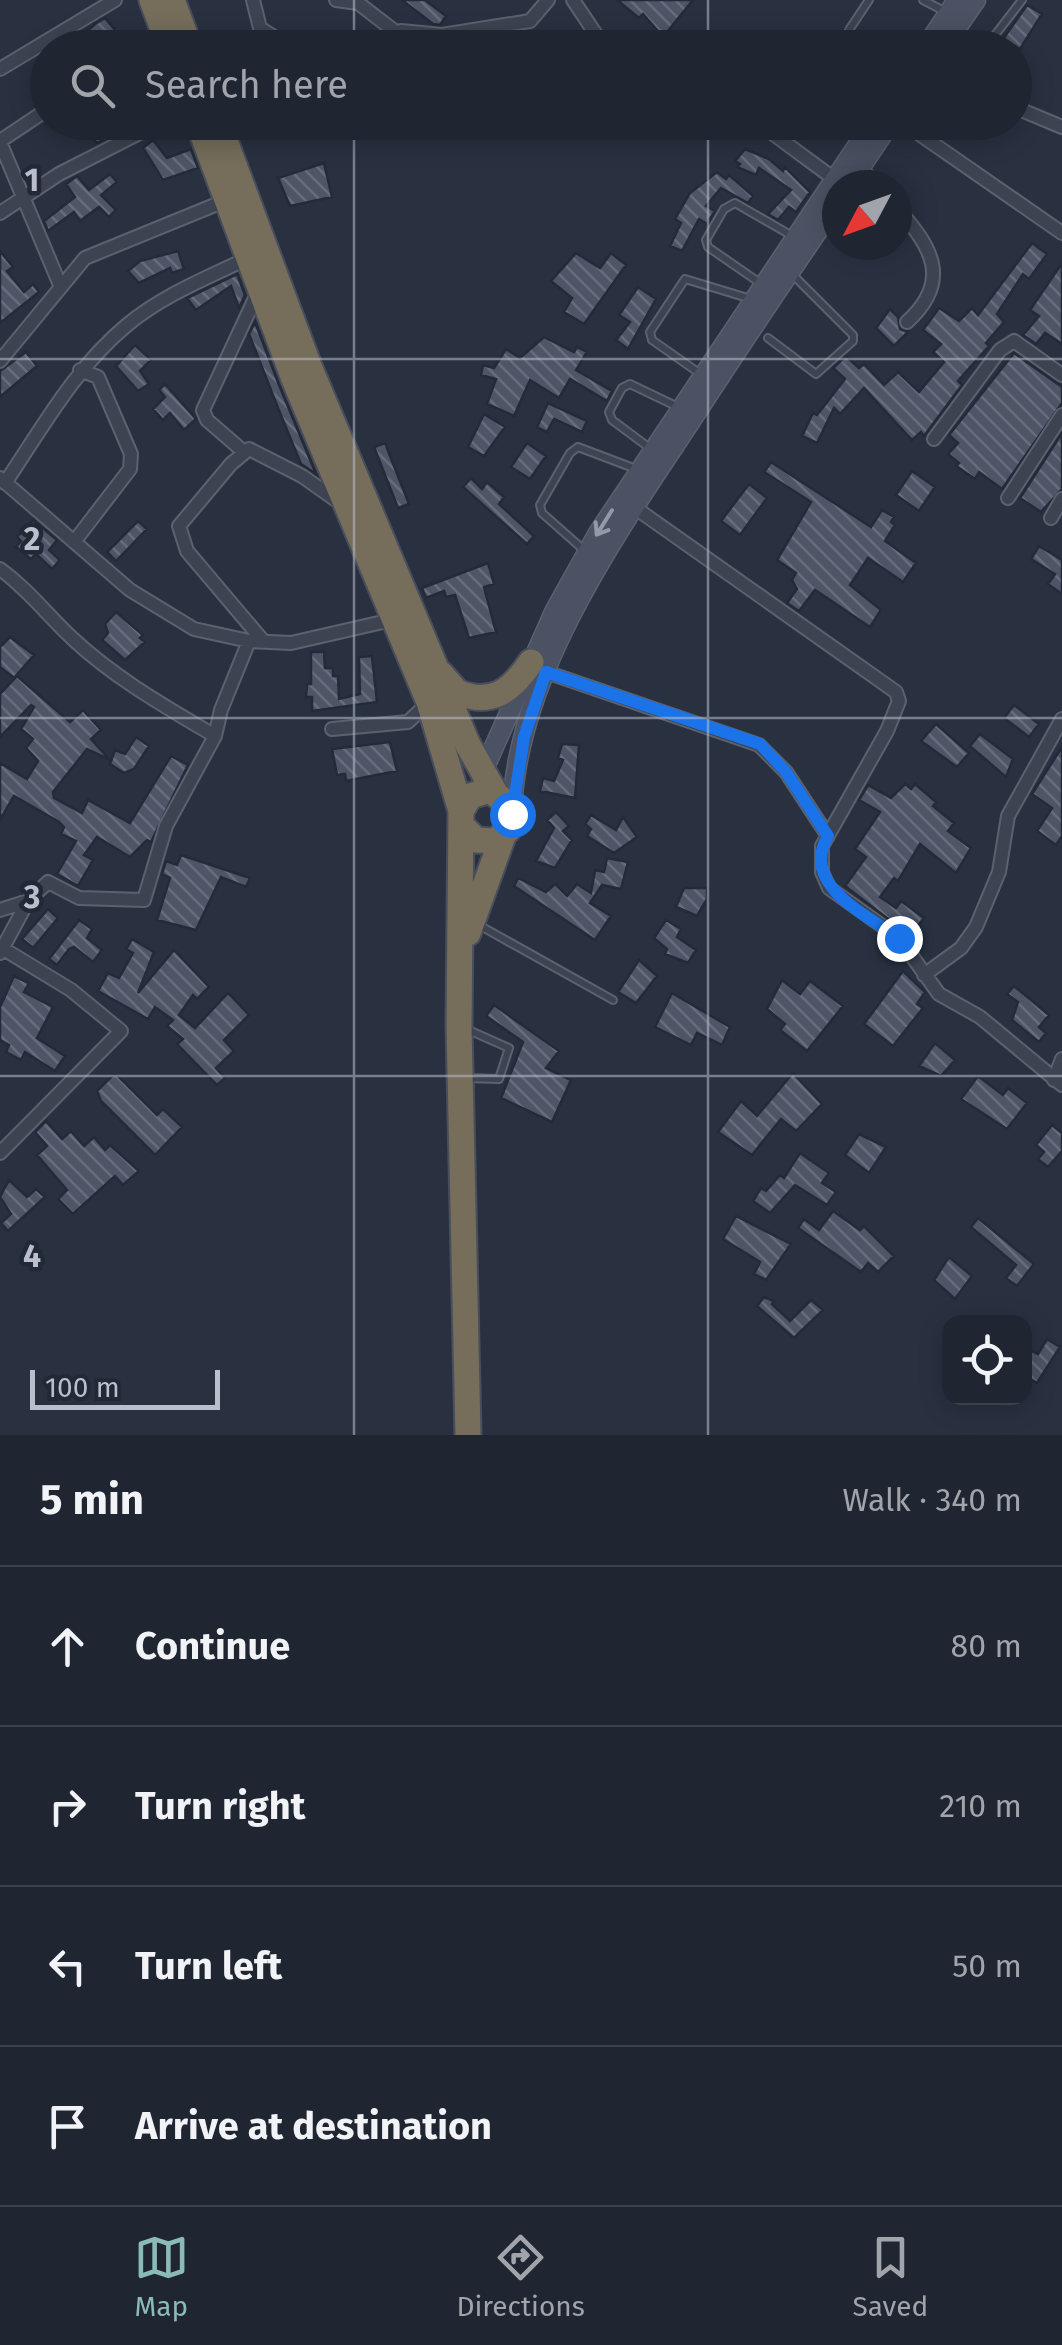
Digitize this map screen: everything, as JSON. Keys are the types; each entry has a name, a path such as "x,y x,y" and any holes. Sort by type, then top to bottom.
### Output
{"highway":[{"path":"152,0 164,30"},
{"path":"171,30 172,0"},
{"path":"205,140 259,289 349,510 475,799 459,1026 468,1435"},
{"path":"225,140 308,366 430,654 486,842 507,825"},
{"path":"430,654 451,687 475,698 492,698 509,690 539,667"},
{"path":"462,946 507,825 504,798 475,799"}],"main road":[{"path":"955,30 976,0"},
{"path":"937,30 953,7"},
{"path":"847,170 864,140"},
{"path":"858,170 879,140"},
{"path":"475,799 539,667 586,553 757,292 822,204"},
{"path":"507,825 539,667 634,507 761,332 790,272 822,225"}],"street":[{"path":"64,30 114,0"},
{"path":"253,0 263,30"},
{"path":"336,0 358,4 392,30"},
{"path":"473,30 530,21 548,0"},
{"path":"573,0 593,30"},
{"path":"0,69 30,51"},
{"path":"1032,114 1062,126"},
{"path":"30,121 0,142 60,285"},
{"path":"0,213 60,174 126,140"},
{"path":"783,140 825,170"},
{"path":"928,140 1062,233"},
{"path":"0,362 85,258 227,200"},
{"path":"907,322 922,304 933,272 931,250 912,227"},
{"path":"248,258 167,297 127,325 80,370 2,481 130,590 194,629 257,642 290,643 396,620"},
{"path":"244,452 207,420 203,410 259,289"},
{"path":"934,439 1000,350 1014,341 1062,376"},
{"path":"74,542 130,469 130,454 98,378 80,370"},
{"path":"1008,498 1062,415"},
{"path":"257,642 187,551 178,532 244,452 254,449 349,510"},
{"path":"1051,518 1062,500"},
{"path":"634,507 896,692 899,701 887,732 828,836 821,856 829,888 899,938 939,994 980,1017 1058,1082 1062,1059"},
{"path":"0,569 28,590 72,638 120,679 216,736"},
{"path":"0,1153 121,1030 71,990 1,951 28,901 48,882 79,898 144,900 166,826 216,736 220,710 257,642"},
{"path":"539,667 760,744 786,772 828,836"},
{"path":"332,728 408,722 430,702"},
{"path":"924,975 961,948 976,928 999,872 1008,816 1062,719"},
{"path":"0,910 28,901"}],"lane":[{"path":"849,30 869,0"},
{"path":"923,0 953,7"},
{"path":"1000,30 1022,0"},
{"path":"757,292 708,247 706,240 724,209 735,203 794,238"},
{"path":"761,332 816,374 853,340 853,334 790,272"},
{"path":"702,375 652,340 650,332 678,286 686,279 757,292"},
{"path":"651,450 612,420 609,412 622,388 630,384 680,408"},
{"path":"586,553 542,513 540,505 570,453 578,447 638,470"},
{"path":"472,921 613,1000"},
{"path":"459,1026 508,1048 496,1081 460,1078"}],"building":[{"path":"402,0 425,0 446,16 440,25 433,24"},
{"path":"617,0 693,0 669,30 657,30 643,14 639,18"},
{"path":"1027,5 1042,14 1032,30 1009,30"},
{"path":"105,18 115,30 88,30"},
{"path":"153,140 167,158 191,149 198,168 163,180 143,148"},
{"path":"745,149 769,159 783,171 785,167 810,192 796,212 789,207 778,220 768,214 791,190 759,168 756,175 737,167 740,164 735,161"},
{"path":"324,163 332,197 290,206 278,178"},
{"path":"717,172 726,179 729,175 753,196 748,203 721,188 706,206 715,211 707,224 699,219 682,251 670,246 681,223 675,219 690,193"},
{"path":"110,174 117,182 101,195 116,210 109,217 99,207 80,221 74,212 48,231 44,221 75,197 66,184 77,176 89,190"},
{"path":"1032,243 1047,254 1029,279 1023,274 997,314 1004,322 958,381 962,385 924,436 921,432 912,440 864,388 840,414 834,408 817,443 802,436 813,413 817,415 845,379 833,368 846,356 859,368 864,364 884,385 898,372 919,392 944,362 933,352 941,344 923,330 939,308 959,321 972,308 978,315"},
{"path":"0,251 13,267 7,271 24,292 33,284 39,292 0,323"},
{"path":"178,251 184,269 172,273 170,268 139,283 128,271 140,261"},
{"path":"576,253 600,268 611,253 626,265 584,324 564,312 572,298 551,281"},
{"path":"1062,263 1062,344 1045,333 1036,344 1023,335 1039,316 1030,310"},
{"path":"237,274 245,295 239,308 231,286 196,310 187,298"},
{"path":"638,287 656,299 628,349 616,340 630,322 619,315"},
{"path":"890,309 898,317 900,329 908,332 894,346 876,328"},
{"path":"255,322 316,474 301,464 278,408 249,334"},
{"path":"544,337 574,352 577,347 587,352 576,370 612,391 607,401 570,379 559,398 530,380 514,416 487,404 496,379 481,375 483,365 494,368 506,349 520,358"},
{"path":"135,345 151,360 140,371 149,384 138,391 116,366"},
{"path":"26,352 37,366 0,397 0,371"},
{"path":"1014,353 1062,387 1062,403 1002,489 979,472 975,479 956,466 959,463 948,454 958,443 949,435"},
{"path":"165,384 196,419 184,430 170,413 163,420 153,409 165,397 159,390"},
{"path":"548,403 587,421 582,432 554,419 547,432 537,427"},
{"path":"484,414 505,427 484,456 468,447"},
{"path":"1062,433 1062,489 1041,512 1020,498"},
{"path":"385,443 409,504 398,508 374,447"},
{"path":"527,443 546,456 530,479 511,467"},
{"path":"771,462 871,527 882,510 894,517 891,522 895,525 885,541 916,563 903,582 868,558 850,585 881,610 870,627 815,590 799,611 787,603 797,589 792,580 796,573 777,560 811,502 764,472"},
{"path":"912,471 935,487 919,511 896,495"},
{"path":"471,478 482,489 487,482 504,497 499,504 534,536 527,544 463,487"},
{"path":"749,484 767,498 740,535 721,521"},
{"path":"33,520 57,540 49,550 60,560 52,569 36,554 31,559 16,547 21,541 17,537"},
{"path":"138,521 147,529 116,561 107,552"},
{"path":"1039,546 1062,560 1062,594 1048,584 1055,574 1031,559"},
{"path":"488,563 494,584 484,587 496,632 469,638 455,595 446,597 444,591 426,598 422,588"},
{"path":"116,612 143,635 140,638 145,642 125,660 102,640 108,633 105,624"},
{"path":"10,637 34,655 14,678 0,667 0,647"},
{"path":"311,652 324,652 325,668 333,668 333,676 338,676 339,699 360,694 359,657 372,656 377,702 312,711 312,697 306,697 307,684 311,684"},
{"path":"17,676 70,722 83,710 101,730 91,739 110,760 87,749 53,792 54,798 82,813 88,800 130,823 171,756 188,765 151,842 147,840 130,857 97,837 84,855 93,860 78,886 57,874 76,841 61,834 64,827 59,822 14,796 0,820 0,763 27,779 38,761 26,748 33,739 21,729 34,707 31,705 0,737 0,694"},
{"path":"1014,705 1039,724 1029,737 1004,718"},
{"path":"936,724 969,753 957,767 921,741"},
{"path":"980,734 1013,759 1006,777 970,746"},
{"path":"136,737 149,746 134,769 124,773 110,764 115,750 125,754"},
{"path":"390,742 397,771 346,781 345,774 337,775 332,749"},
{"path":"562,744 579,745 575,798 540,791 543,778 554,781 563,760 558,758"},
{"path":"1062,747 1062,836 1056,845 1037,831 1052,808 1032,794"},
{"path":"905,784 911,789 915,784 936,802 933,806 954,823 948,831 971,848 956,873 920,844 898,881 894,878 880,897 896,908 901,901 924,918 910,936 845,886 866,857 855,849 880,812 859,800 868,785 891,798"},
{"path":"556,812 569,826 563,831 572,840 555,868 536,861 554,828 547,820"},
{"path":"591,815 616,830 623,817 637,837 614,853 587,836 591,829 585,824"},
{"path":"181,855 250,878 246,887 221,877 196,930 157,920 170,878 162,874 166,861 177,865"},
{"path":"607,858 628,862 621,889 602,885 590,903 611,916 595,940 514,886 518,878 546,892 555,884 567,896 577,884 591,893 595,870 604,872"},
{"path":"684,888 707,888 707,899 697,916 676,907"},
{"path":"48,909 58,918 33,948 22,939"},
{"path":"79,920 92,929 87,938 102,950 93,962 74,947 57,965 49,959"},
{"path":"666,920 681,929 677,937 696,950 688,963 665,954 667,949 654,938"},
{"path":"132,939 154,952 138,993 174,950 209,987 197,999 193,995 179,1015 195,1028 228,993 249,1015 224,1040 234,1051 216,1068 225,1078 217,1085 177,1044 183,1039 167,1026 173,1020 155,1007 148,1019 98,991 108,973 119,978 133,953 126,949"},
{"path":"639,960 657,976 636,1003 618,992"},
{"path":"903,971 925,992 917,1004 923,1008 893,1046 864,1024"},
{"path":"14,976 29,983 24,992 53,1007 37,1038 65,1056 55,1071 25,1052 21,1060 6,1052 9,1045 0,1040 0,1007"},
{"path":"782,980 800,994 810,981 843,1006 807,1051 780,1030 785,1024 767,1009"},
{"path":"1014,986 1049,1015 1039,1027 1046,1033 1039,1042 1012,1020 1018,1002 1007,994"},
{"path":"672,993 730,1027 722,1045 697,1033 691,1045 655,1027"},
{"path":"494,1005 559,1051 546,1068 571,1080 552,1122 501,1098 523,1042 486,1016"},
{"path":"935,1043 955,1060 941,1076 919,1066"},
{"path":"793,1073 822,1104 796,1131 781,1119 752,1155 718,1132 741,1101 757,1116"},
{"path":"113,1075 157,1115 163,1109 182,1127 155,1155 101,1101 97,1091"},
{"path":"978,1076 1003,1095 1008,1088 1027,1103 1007,1129 961,1099"},
{"path":"46,1121 62,1139 71,1131 84,1146 94,1137 105,1150 110,1145 139,1171 123,1185 115,1176 73,1214 58,1199 67,1190 37,1155 47,1146 35,1132"},
{"path":"1052,1125 1062,1133 1062,1151 1048,1167 1038,1159 1044,1152 1036,1145"},
{"path":"859,1134 886,1147 869,1173 845,1155"},
{"path":"800,1153 829,1173 822,1183 836,1192 827,1205 795,1185 770,1213 753,1201 761,1188 766,1191 780,1175 784,1178"},
{"path":"9,1180 27,1197 36,1189 45,1197 8,1231 1,1223 11,1214 0,1197"},
{"path":"833,1211 860,1230 864,1226 894,1256 878,1272 868,1263 861,1272 798,1228 804,1219 819,1230"},
{"path":"736,1216 791,1244 766,1280 754,1274 760,1262 723,1239"},
{"path":"978,1218 1034,1264 1017,1286 1006,1278 1016,1265 971,1227"},
{"path":"949,1257 972,1276 955,1299 934,1280"},
{"path":"764,1297 774,1301 772,1304 790,1321 811,1300 823,1310 794,1338 757,1306"},
{"path":"1047,1339 1060,1347 1037,1383 1032,1380 1032,1351 1038,1354"}],"route":[{"path":"512,814 512,794 524,737 546,672 760,744 786,772 828,836 821,856 829,888 899,938"}]}
